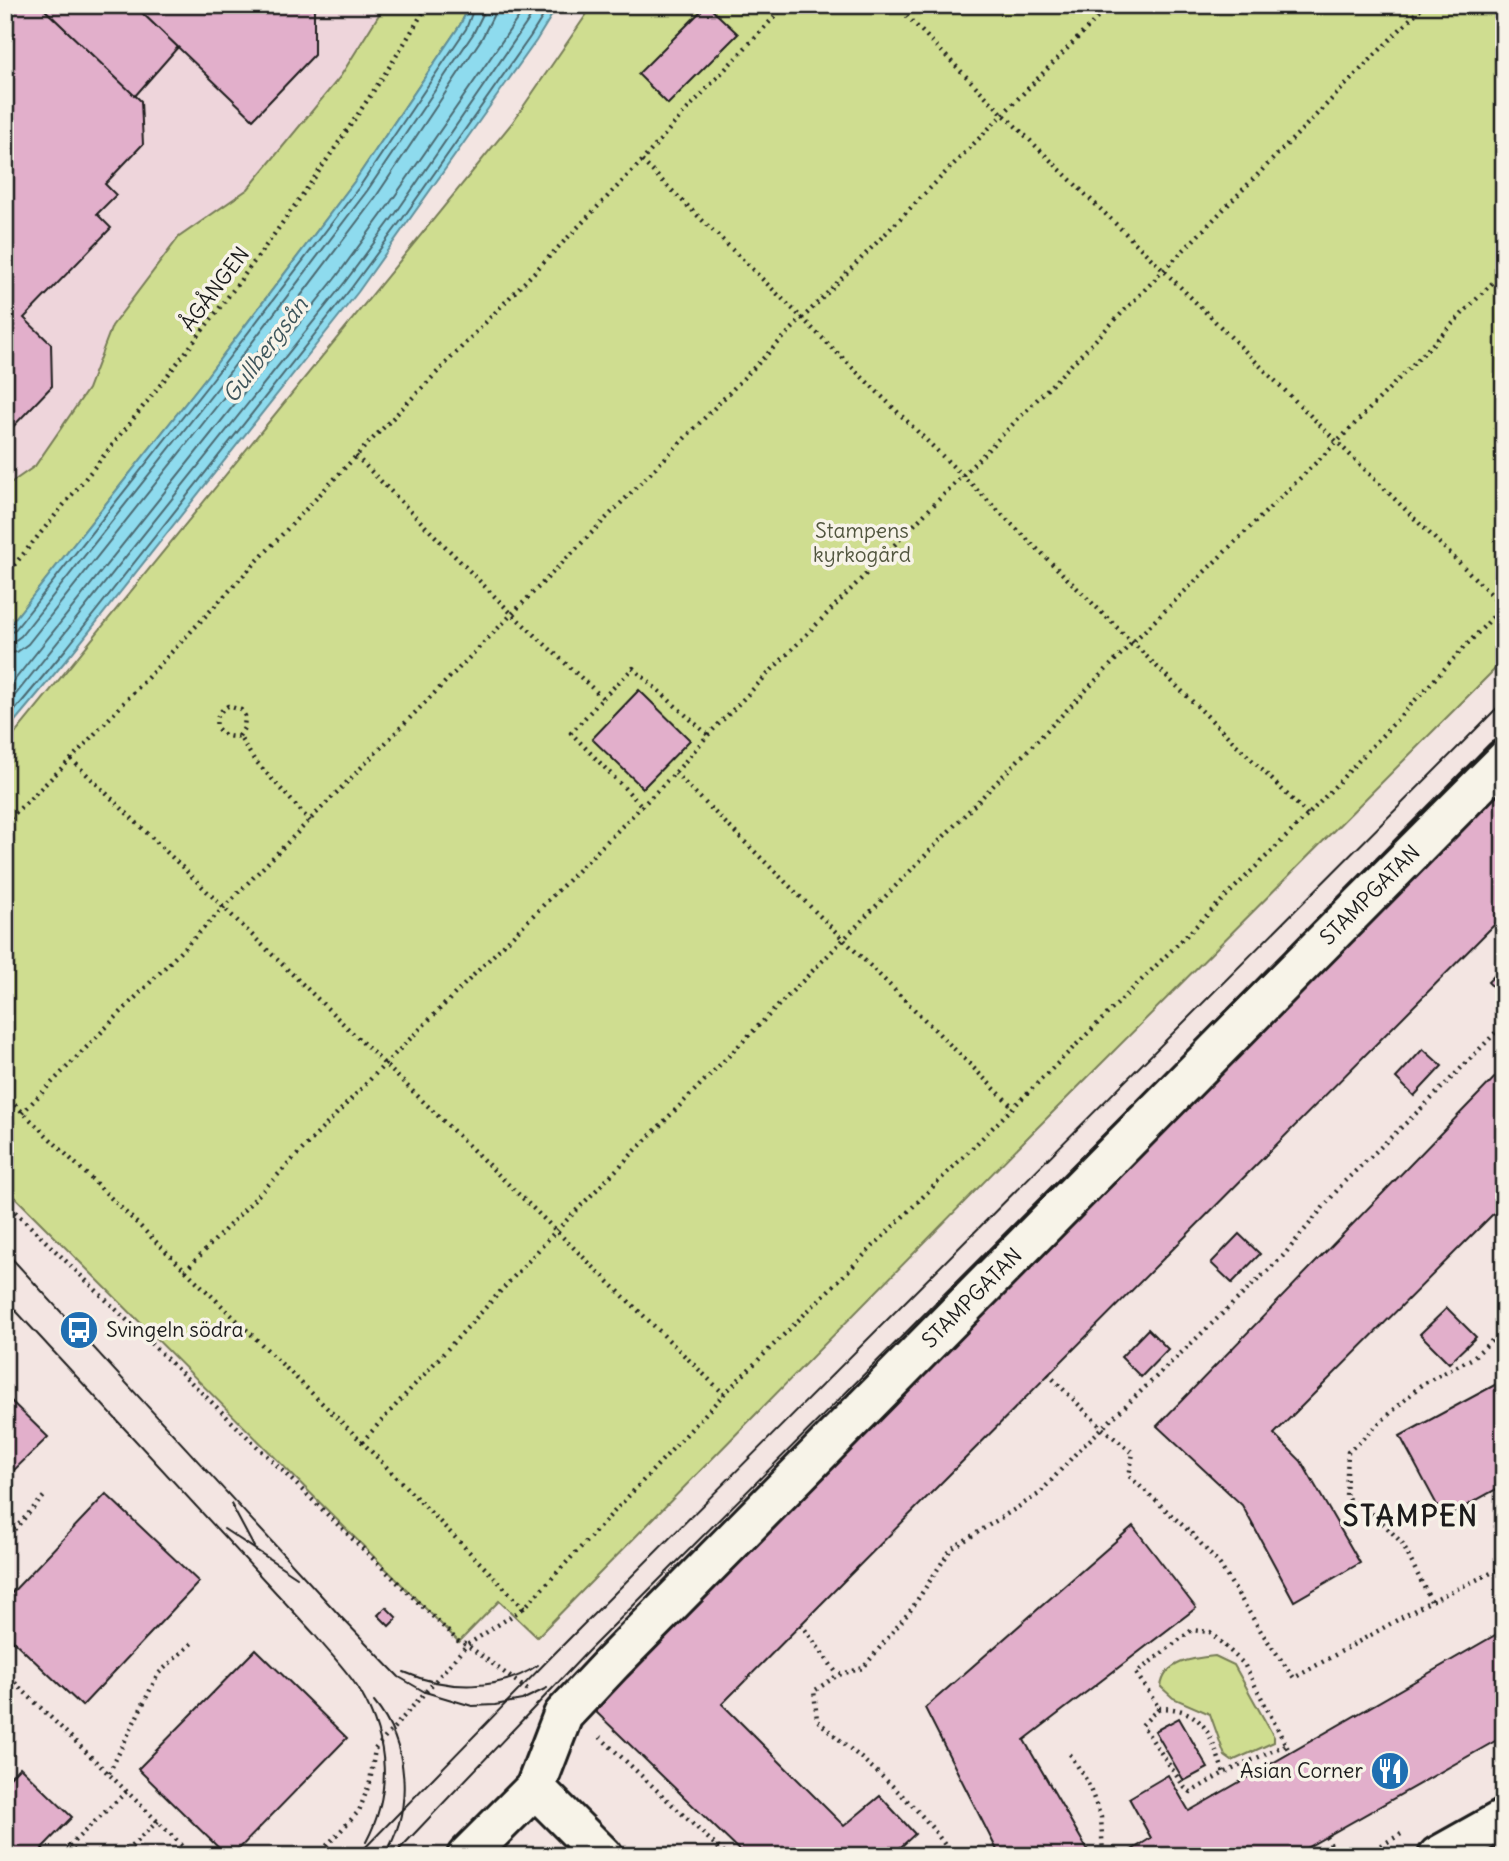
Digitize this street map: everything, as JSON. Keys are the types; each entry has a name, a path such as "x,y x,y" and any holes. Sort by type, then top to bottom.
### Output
{"street":[{"name":"STAMPGATAN","path":"467,1856 535,1787 563,1715 1504,759"},
{"path":"535,1787 603,1856"},
{"path":"1438,1856 1504,1819"}],"path":[{"name":"ÅGÅNGEN","path":"5,576 190,348 278,231 405,44 427,5"},
{"path":"5,823 71,759 356,456 642,161 752,40 779,12 791,5"},
{"path":"317,1856 359,1811 370,1782 375,1749 467,1646 524,1608 723,1394 1308,815 1504,606 1003,114 896,5"},
{"path":"22,1112 1110,5"},
{"path":"185,1270 385,1064 675,773 708,734 1424,5"},
{"path":"1486,5 1504,22"},
{"path":"642,161 1308,815"},
{"path":"362,1442 555,1232 1132,643 1337,442 1504,271"},
{"path":"356,456 512,614 603,698"},
{"path":"641,805 571,733 603,698 633,668 708,734"},
{"path":"228,706 241,710 245,716 244,728 239,736 223,734 217,728 218,716 222,709 228,706"},
{"path":"239,736 253,758 310,821"},
{"path":"71,759 723,1394"},
{"path":"675,773 1013,1107"},
{"path":"952,1856 940,1836 911,1803 817,1720 814,1690 838,1675 863,1668 910,1611 951,1549 1039,1494 1102,1428 1283,1256 1344,1182 1504,1024"},
{"path":"5,1095 362,1442 524,1608"},
{"path":"5,1202 459,1642 563,1715 591,1728 727,1856"},
{"path":"1431,1601 1402,1543 1377,1517 1346,1497 1348,1452 1421,1385 1471,1359 1504,1330"},
{"path":"1048,1374 1102,1428 1133,1453 1129,1476 1192,1534 1220,1564 1262,1633 1294,1678 1431,1601 1504,1567"},
{"path":"5,1541 45,1495"},
{"path":"801,1624 838,1675"},
{"path":"1158,1708 1136,1673 1192,1630 1210,1632 1244,1664 1290,1753"},
{"path":"109,1773 158,1674 194,1641"},
{"path":"5,1673 193,1856"},
{"path":"1158,1708 1142,1725 1185,1788 1191,1792 1224,1773 1285,1745"},
{"path":"1158,1708 1183,1710 1195,1716 1207,1728 1224,1773"},
{"path":"1070,1754 1087,1781 1101,1817 1104,1856"},
{"path":"79,1856 69,1846 127,1791"},
{"path":"121,1856 158,1821"},
{"path":"1326,1837 1338,1856"}],"shaded area":[{"path":"5,5 470,5 5,631"}],"green space":[{"path":"385,5 470,5 460,25 354,182 207,376 5,631 5,487 35,466 88,389 112,326 179,237 248,189 340,77"},
{"name":"Stampens kyrkogård","path":"593,5 1504,5 1504,660 1033,1132 537,1637 499,1601 459,1642 5,1187 5,746 512,123"},
{"path":"1215,1656 1234,1665 1274,1737 1274,1742 1232,1761 1225,1756 1210,1714 1173,1698 1161,1687 1163,1678 1174,1666 1189,1660"}],"water":[{"name":"Gullbergsån","path":"470,5 558,5 536,41 358,292 72,653 5,733 5,631 207,376 354,182 460,25"}],"building":[{"path":"5,5 40,5 141,101 143,144 105,184 116,195 97,214 111,228 24,318 51,344 52,386 5,435"},
{"path":"40,5 134,5 178,47 135,96"},
{"path":"134,5 319,5 314,11 314,55 253,119"},
{"path":"707,5 738,34 668,104 638,74"},
{"path":"639,690 690,740 643,788 592,739"},
{"path":"1504,787 1504,915 722,1704 844,1826 880,1796 915,1834 891,1856 745,1856 593,1709"},
{"path":"1504,966 1504,998 1488,982"},
{"path":"1423,1049 1442,1066 1414,1096 1396,1078"},
{"path":"1504,1068 1504,1203 1274,1434 1301,1461 1360,1563 1294,1601 1242,1505 1157,1426"},
{"path":"1239,1234 1260,1254 1232,1283 1211,1263"},
{"path":"1447,1308 1476,1337 1449,1363 1420,1334"},
{"path":"1148,1329 1168,1349 1141,1377 1121,1357"},
{"path":"1504,1380 1504,1485 1444,1518 1400,1436"},
{"path":"5,1395 48,1437 5,1479"},
{"path":"106,1494 199,1582 82,1706 5,1633 5,1600"},
{"path":"1133,1526 1196,1608 1024,1740 1091,1856 1000,1856 925,1708"},
{"path":"386,1607 397,1618 389,1626 378,1615"},
{"path":"1504,1630 1504,1736 1292,1856 1122,1856 1151,1838 1129,1798 1168,1775 1189,1811"},
{"path":"256,1649 347,1738 232,1856 227,1856 138,1769"},
{"path":"1179,1718 1208,1768 1184,1781 1155,1731"},
{"path":"20,1767 72,1817 42,1848 51,1856 5,1856 5,1782"}],"tram line":[{"path":"357,1856 555,1653 1504,701"},
{"path":"393,1856 589,1650 1504,733"},
{"path":"5,1251 399,1677 425,1692 472,1706 522,1700 547,1688"},
{"path":"5,1299 314,1634 356,1685 377,1730 384,1767 380,1805 366,1842"},
{"path":"231,1504 254,1547"},
{"path":"224,1529 297,1577"},
{"path":"404,1672 437,1682 472,1685 506,1680 538,1665"},
{"path":"374,1702 395,1737 403,1778 400,1818 394,1838 384,1856"}],"place":[{"name":"Svingeln södra","path":"79,1330"},
{"name":"Asian Corner","path":"1390,1771"}],"district":[{"name":"STAMPEN","path":"1411,1516"}]}
